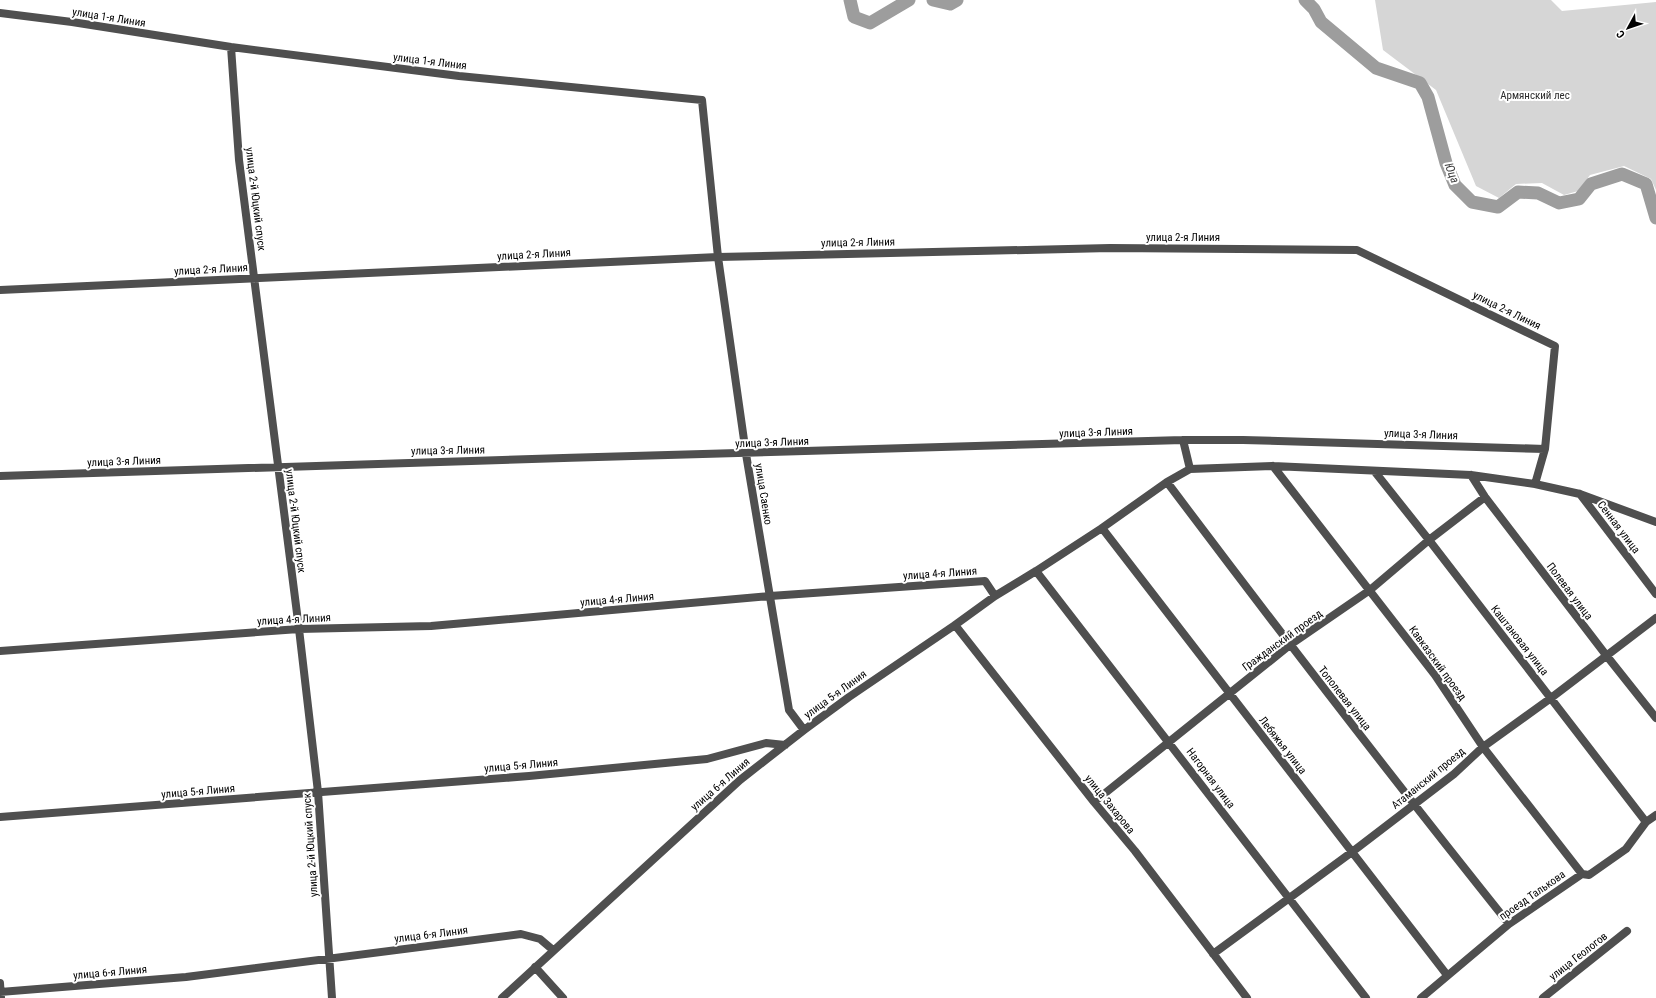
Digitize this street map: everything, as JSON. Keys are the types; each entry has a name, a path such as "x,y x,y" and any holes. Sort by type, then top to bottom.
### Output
{"street":[{"name":"улица 1-я Линия","path":"0,13 72,22 231,47 459,76 702,100 718,256"},
{"name":"улица 2-й Юцкий спуск","path":"231,47 239,160 299,629 318,792 332,998"},
{"name":"улица 2-я Линия","path":"0,290 718,256 1110,248 1357,250 1555,346 1545,449 1535,484"},
{"name":"улица Саенко","path":"718,256 746,454 790,710 804,730"},
{"name":"улица 3-я Линия","path":"0,476 278,466 746,454 1183,440 1243,440 1545,449"},
{"path":"1183,440 1190,469"},
{"path":"995,596 1102,528 1167,482 1190,469 1273,466 1375,472 1471,475 1535,484 1580,494 1656,522"},
{"name":"Кавказский проезд","path":"1273,466 1435,675 1483,747 1582,874"},
{"name":"Каштановая улица","path":"1375,472 1646,822"},
{"name":"Полевая улица","path":"1471,475 1485,497 1606,656 1656,718"},
{"name":"Тополевая улица","path":"1167,482 1290,645 1413,804 1510,924"},
{"name":"Сенная улица","path":"1580,494 1656,594"},
{"name":"Гражданский проезд","path":"1094,802 1290,645 1370,590 1429,540 1485,497"},
{"name":"Лебяжья улица","path":"1102,528 1447,975"},
{"name":"Нагорная улица","path":"1036,571 1170,742 1366,998"},
{"name":"улица 4-я Линия","path":"0,651 299,629 431,626 770,596 985,581 995,596"},
{"name":"улица 5-я Линия","path":"0,817 147,807 529,776 707,759 766,743 785,745 849,697 995,596"},
{"name":"Атаманский проезд","path":"1213,954 1352,852 1454,774 1483,747 1551,698 1656,618"},
{"name":"улица Захарова","path":"955,625 1135,852 1247,998"},
{"name":"улица 6-я Линия","path":"1,994 186,977 521,934 540,939 553,950 740,780 785,745"},
{"name":"проезд Талькова","path":"1421,998 1510,924 1582,874 1589,875 1626,849 1646,822 1656,815"},
{"name":"улица Геологов","path":"1543,998 1627,931"},
{"path":"502,998 553,950"},
{"path":"534,967 563,998"},
{"path":"0,983 1,994"}],"green space":[{"name":"Армянский лес","path":"1375,0 1551,0 1562,11 1656,2 1656,190 1651,179 1624,166 1590,175 1578,191 1564,195 1542,183 1516,184 1499,198 1476,186 1436,90 1383,50"}],"waterway":[{"name":"Юца","path":"850,0 854,17 870,23 909,0"},
{"name":"Юца","path":"933,0 950,4 957,0"},
{"name":"Юца","path":"1305,0 1314,9 1321,22 1376,68 1420,83 1428,97 1446,163 1455,185 1472,202 1498,207 1518,192 1538,193 1559,203 1579,199 1591,184 1622,174 1646,184 1656,218"}]}
